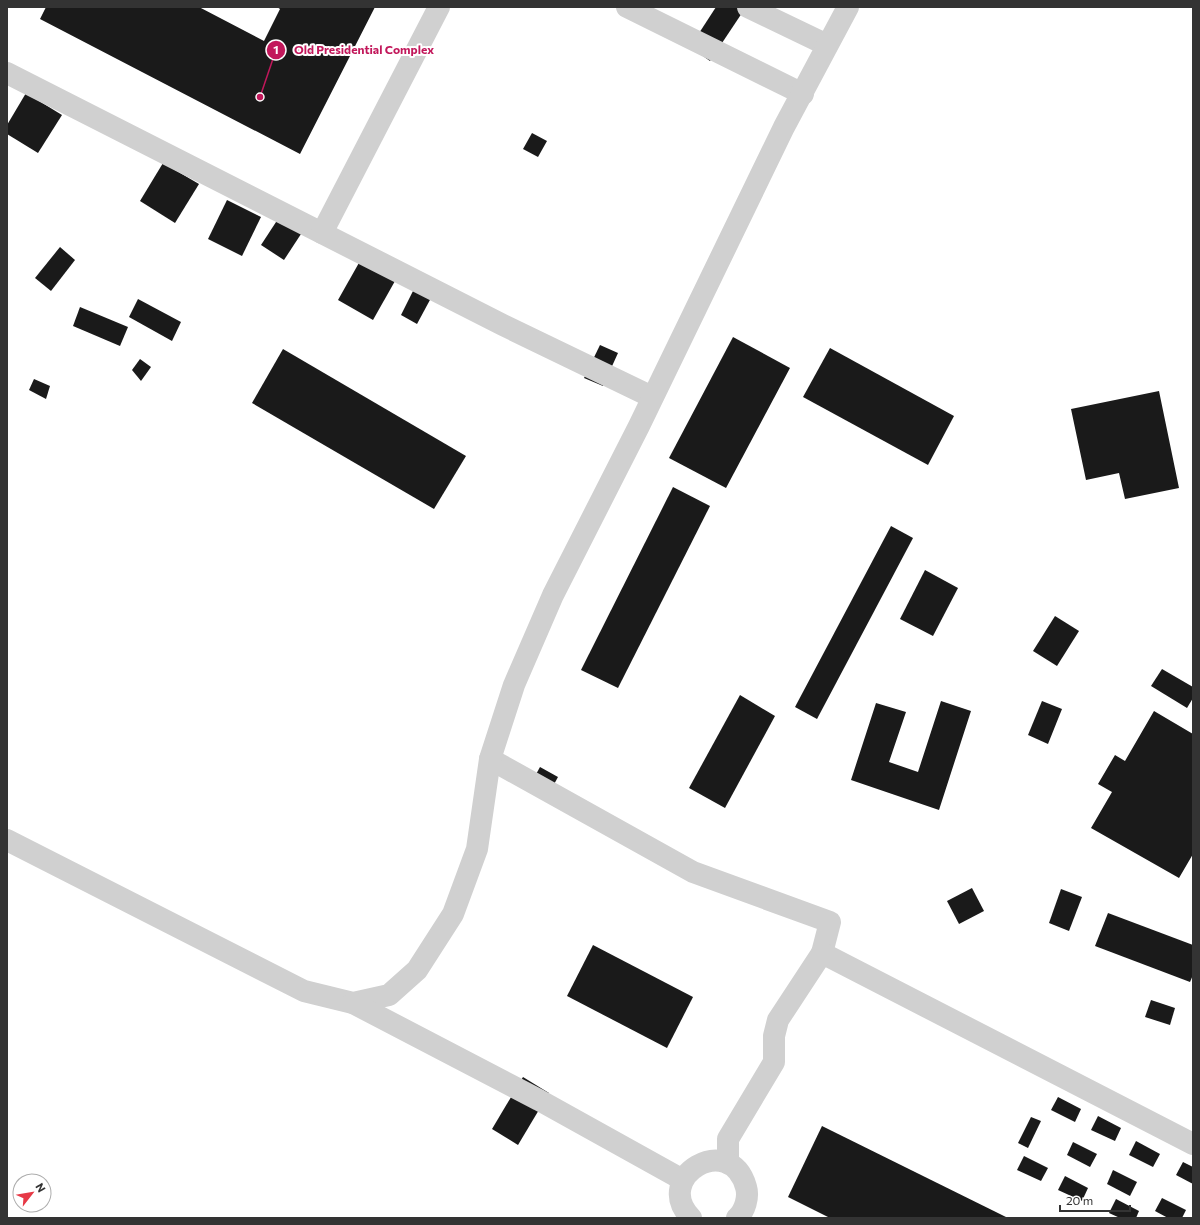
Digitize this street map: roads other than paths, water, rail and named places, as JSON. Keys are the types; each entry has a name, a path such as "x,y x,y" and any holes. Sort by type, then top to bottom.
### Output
{"street":[{"path":"322,233 439,7"},
{"path":"626,7 803,94"},
{"path":"748,7 828,45"},
{"path":"353,1003 389,995 416,970 453,914 477,849 490,759 514,685 553,594 639,426 784,127 803,94 848,7"},
{"path":"7,73 503,325 652,397"},
{"path":"490,759 693,872 830,922 822,953 778,1020 774,1036 774,1062 728,1139 728,1163"},
{"path":"7,840 304,991 353,1003 546,1104 683,1180"},
{"path":"822,953 1193,1144"},
{"path":"691,1218 681,1202 680,1191 683,1180 690,1170 705,1161 716,1160 728,1163 738,1170 744,1179 748,1191 744,1210 737,1218"}],"place":[{"name":"Old Presidential Complex","path":"260,97"}]}
